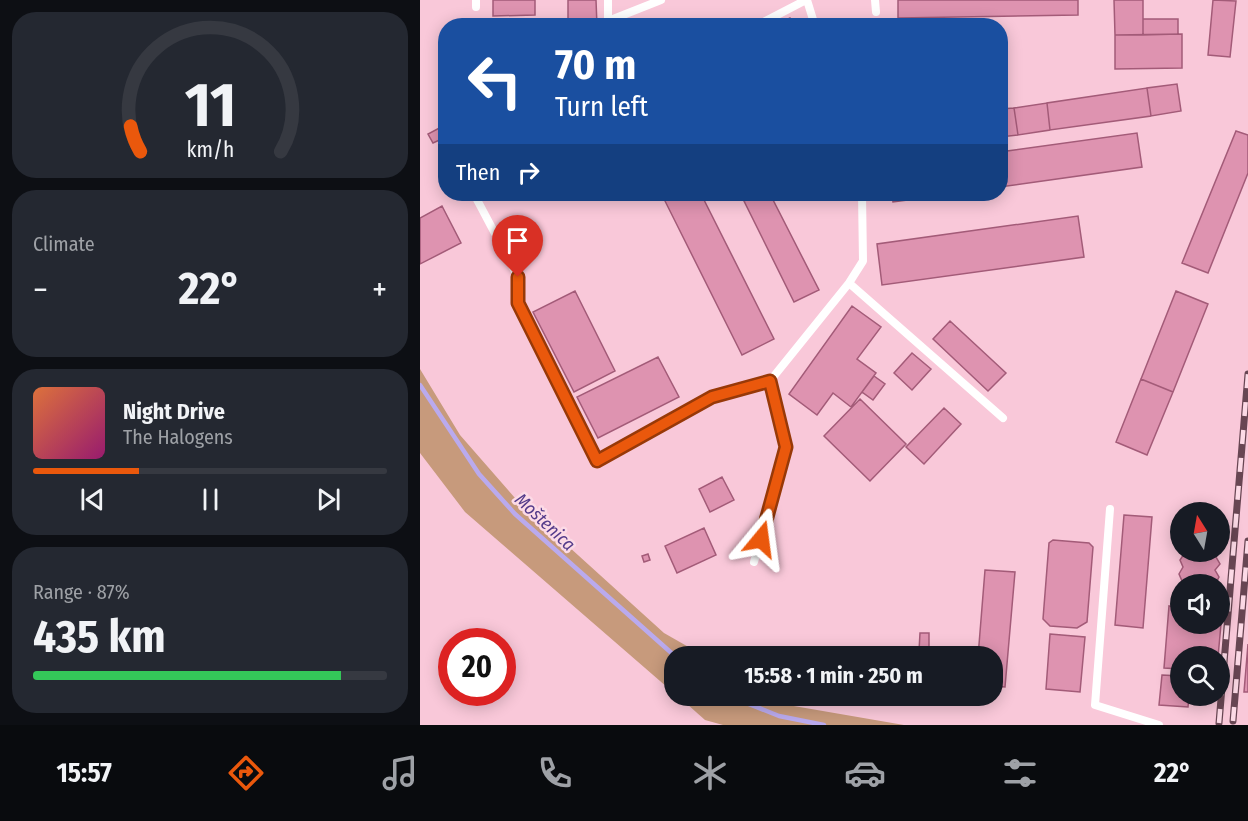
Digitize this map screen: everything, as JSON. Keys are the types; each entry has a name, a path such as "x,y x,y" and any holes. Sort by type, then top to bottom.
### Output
{"lane":[{"path":"608,0 608,18"},
{"path":"616,18 661,0"},
{"path":"771,18 806,0 812,18"},
{"path":"875,0 876,12"},
{"path":"478,201 518,277 518,303 597,461 712,397 770,381 849,283 863,261 862,201"},
{"path":"849,283 1003,418"},
{"path":"754,562 786,447 770,381"},
{"path":"1110,509 1095,705 1159,725"}],"shaded area":[{"path":"420,369 460,435 515,498 664,633 687,646 664,646 664,684 465,512 420,453"},
{"path":"689,706 794,706 904,725 723,725 705,720"}],"building":[{"path":"493,0 535,0 535,15 493,16"},
{"path":"568,0 596,0 597,18 568,18"},
{"path":"898,0 1078,0 1078,15 898,18"},
{"path":"1114,0 1143,0 1143,35 1115,35"},
{"path":"1213,0 1236,1 1230,57 1208,55"},
{"path":"1143,19 1178,19 1178,34 1143,35"},
{"path":"1182,34 1182,68 1115,69 1115,35"},
{"path":"1177,84 1181,111 1151,116 1147,88"},
{"path":"1147,88 1151,116 1050,130 1047,103"},
{"path":"1047,103 1050,130 1018,135 1014,108"},
{"path":"1008,108 1014,108 1018,135 1008,136"},
{"path":"438,129 438,141 433,143 428,134"},
{"path":"1236,131 1248,135 1248,173 1208,273 1182,263"},
{"path":"1137,133 1142,167 1008,186 1008,151"},
{"path":"665,201 705,201 774,339 742,355"},
{"path":"744,201 774,201 819,290 794,302"},
{"path":"442,206 461,243 420,264 420,218"},
{"path":"1078,216 1084,257 882,285 877,244"},
{"path":"575,291 615,371 574,392 533,312"},
{"path":"1176,291 1208,304 1173,392 1141,379"},
{"path":"852,306 881,327 857,359 876,373 851,407 833,393 817,415 789,394"},
{"path":"950,321 1006,373 988,391 933,339"},
{"path":"912,353 931,369 912,390 894,373"},
{"path":"658,357 679,397 598,438 577,397"},
{"path":"874,376 885,384 873,400 862,392"},
{"path":"1141,379 1173,392 1147,455 1116,442"},
{"path":"860,399 906,444 870,481 824,436"},
{"path":"944,408 961,424 924,464 906,447"},
{"path":"722,477 734,500 710,512 699,489"},
{"path":"1124,515 1152,517 1143,628 1115,625"},
{"path":"704,528 716,555 677,573 665,546"},
{"path":"1053,540 1089,543 1093,547 1087,622 1077,628 1050,626 1043,619 1049,543"},
{"path":"648,554 650,560 644,562 642,556"},
{"path":"1181,562 1219,562 1220,564 1215,570 1217,574 1179,574 1183,567"},
{"path":"985,570 1015,572 1005,687 1003,687 1003,646 979,646"},
{"path":"1169,606 1170,634 1220,634 1219,646 1170,646 1170,668 1164,668"},
{"path":"920,633 929,633 929,646 919,646"},
{"path":"1050,634 1085,637 1080,692 1046,689"},
{"path":"1248,644 1248,692 1244,692"},
{"path":"1162,675 1170,675 1170,706 1159,705"}],"waterway":[{"name":"Moštenica","path":"420,385 479,474 515,514 664,646"},
{"name":"Moštenica","path":"754,706 779,716 824,725"}],"railway":[{"path":"1219,723 1248,374"},
{"path":"1233,721 1248,541"}],"route":[{"path":"518,277 518,303 597,461 712,397 770,381 786,447 761,539"}]}
